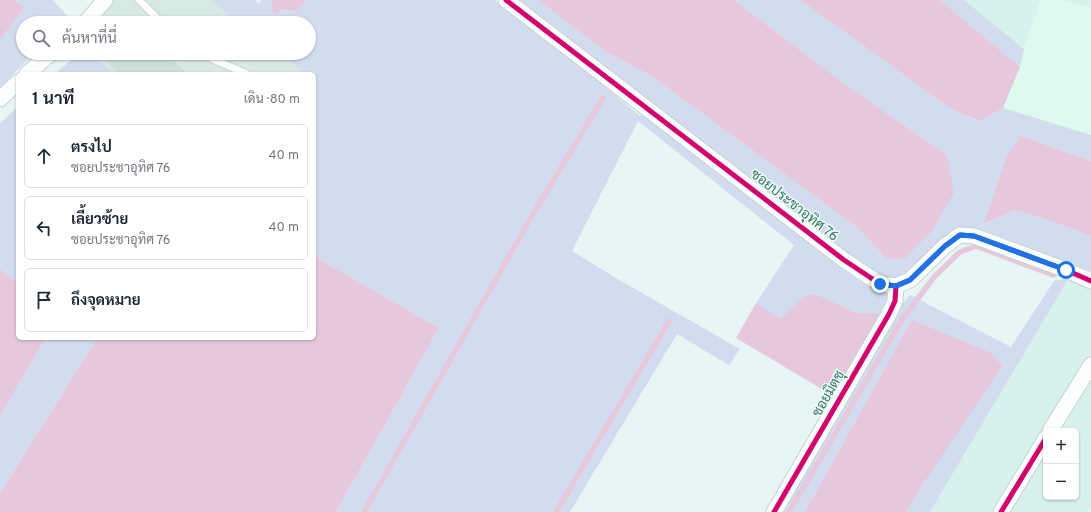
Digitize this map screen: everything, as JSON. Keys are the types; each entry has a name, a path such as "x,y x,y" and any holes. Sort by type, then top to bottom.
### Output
{"street":[{"path":"92,16 105,0"},
{"name":"ซอยประชาอุทิศ 76","path":"506,0 844,260 880,284 896,286"},
{"path":"29,72 43,60"},
{"path":"0,99 16,84"},
{"path":"896,286 910,280 945,246 960,235 974,236 1066,270 1091,281"},
{"name":"ซอยมิตซุ","path":"774,512 889,314 895,301 896,286"},
{"path":"1052,428 1091,365"},
{"path":"1001,512 1043,443"}],"lane":[{"path":"139,0 155,16"},
{"path":"215,60 242,72"}],"shaded area":[{"path":"0,0 15,0 24,8 18,16 16,16 16,19 0,40"},
{"path":"15,0 53,0 67,16 18,16 24,8"},
{"path":"114,0 210,0 231,16 101,16"},
{"path":"210,0 255,0 258,4 262,0 272,0 272,10 281,9 307,0 495,0 596,79 640,116 647,116 859,281 886,294 891,299 881,314 854,312 828,299 801,299 780,319 756,303 794,245 638,121 572,251 621,281 740,349 729,365 677,334 570,512 336,512 439,328 316,257 316,72 303,72 287,60 316,60 316,16 231,16"},
{"path":"272,0 307,0 295,11 281,9 277,16 272,10"},
{"path":"518,0 538,0 606,52 650,75 858,228 886,258 947,155 849,87 734,0 800,0 951,109 978,121 1003,108 1091,135 1091,161 1021,136 985,224 1015,210 1091,236 1091,271 983,230 961,231 905,278 890,279 868,270"},
{"path":"538,0 734,0 849,87 947,155 954,193 931,232 904,259 886,258 858,228 650,75 606,52"},
{"path":"800,0 940,0 1020,67 1003,108 979,121 951,109"},
{"path":"940,0 964,0 1024,49 1020,67"},
{"path":"964,0 1041,0 1024,49"},
{"path":"1041,0 1064,0 1091,8 1091,135 1003,108 1020,67 1024,49"},
{"path":"1064,0 1091,0 1091,8"},
{"path":"16,19 16,60 28,60 0,87 0,40"},
{"path":"71,60 99,60 111,72 57,72"},
{"path":"99,60 287,60 303,72 111,72"},
{"path":"16,109 16,281 0,269 0,123"},
{"path":"1021,136 1091,161 1091,236 1015,210 984,224 1007,155"},
{"path":"316,257 439,328 336,512 0,512 0,493 96,340 316,340"},
{"path":"0,269 16,281 16,340 45,340 0,416"},
{"path":"1072,273 1091,286 1091,508 1088,512 930,512"},
{"path":"1069,278 930,512 906,512 925,481 912,321 805,512 778,512 900,306 910,295 1011,347 1054,281"},
{"path":"811,294 828,299 854,312 881,314 836,392 825,391 736,338 756,303 780,319 801,299"},
{"path":"912,320 991,353 1002,366 906,512 805,512"},
{"path":"45,340 96,340 0,493 0,416"}],"building":[{"path":"106,60 172,60 185,72 118,72"}],"waterway":[{"path":"364,512 529,221 603,98"},
{"path":"789,512 903,318 935,276 960,252 976,246 1053,275"},
{"path":"556,512 669,321"}],"cycle path":[{"path":"506,0 844,260 880,284 896,286 910,280 945,246 960,235 974,236 1066,270 1091,281"},
{"path":"774,512 889,314 895,301 896,286"},
{"path":"1001,512 1043,443"}],"route":[{"path":"880,284 896,286 910,280 945,246 960,235 974,236 1066,270"}]}
